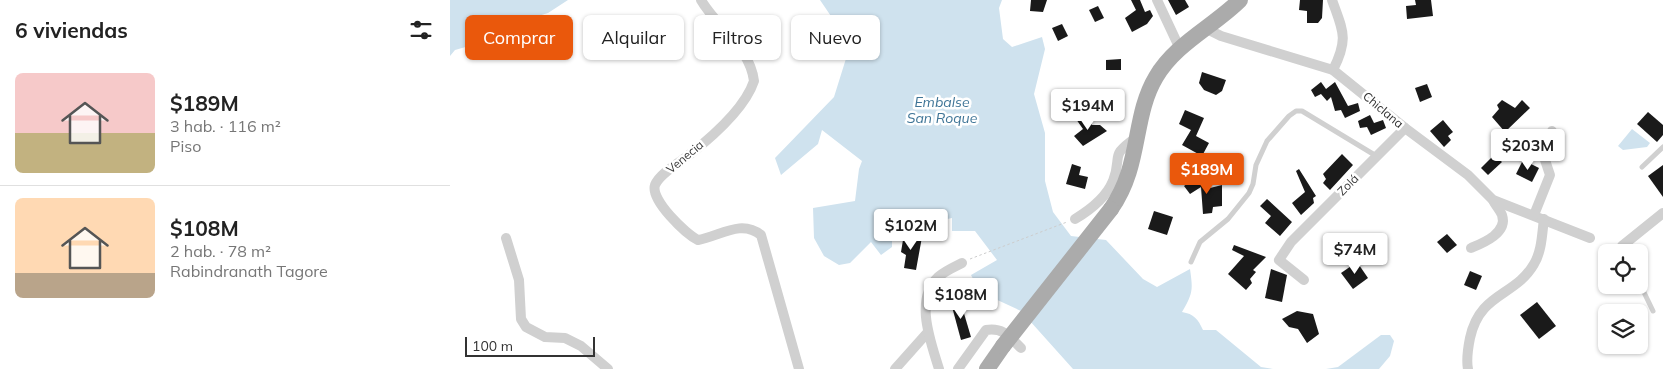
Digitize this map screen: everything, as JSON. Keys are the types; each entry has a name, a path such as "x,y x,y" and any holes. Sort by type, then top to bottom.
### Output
{"main road":[{"path":"987,367 1111,209 1128,178 1151,86 1162,68 1180,49 1240,0"}],"street":[{"name":"Venecia","path":"701,0 708,12 749,60 754,81 750,95 744,103 692,153 660,178 655,186 657,200 686,235 698,240 738,227 747,227 762,234 799,369"},
{"path":"1157,0 1180,49"},
{"path":"1332,0 1343,33 1343,48 1333,70"},
{"name":"Chiclana","path":"1207,28 1221,36 1333,70 1405,128 1468,175 1492,200 1590,238"},
{"name":"Zolá","path":"1304,280 1279,260 1291,242 1405,128"},
{"path":"1468,369 1468,352 1474,322 1486,306 1526,274 1534,264 1539,251 1539,217 1550,175 1544,158 1552,131"},
{"path":"1075,219 1090,209 1108,190 1117,169 1119,151 1138,136"},
{"path":"1471,248 1494,237 1502,222 1502,215 1492,200"},
{"path":"1629,244 1663,213"},
{"path":"506,238 520,280 521,318 526,327 545,337 566,338 581,346 608,369"},
{"path":"939,369 928,332 927,304 931,286 938,277 962,263"},
{"path":"958,369 986,330 1002,330 1021,348"},
{"path":"895,369 928,332"}],"lane":[{"path":"1191,262 1200,242 1228,219 1243,202 1253,184 1256,165 1267,141 1289,116 1296,111 1302,111 1378,157"},
{"path":"1642,166 1663,147"},
{"path":"1645,294 1653,311"}],"path":[{"path":"962,263 1075,219"}],"water":[{"path":"450,0 568,0 542,15 465,15 465,47 455,50 450,56"},
{"name":"Embalse San Roque","path":"820,0 1002,0 999,8 1003,39 1012,47 1042,37 1045,49 1034,94 1045,133 1045,181 1053,212 1071,236 1106,240 1143,279 1157,287 1190,269 1191,291 1182,312 1190,314 1195,318 1203,330 1216,330 1261,367 1273,369 1073,369 1021,311 980,292 971,275 997,260 975,231 952,231 952,218 924,224 906,219 892,232 892,247 881,255 871,242 850,263 839,265 824,256 814,238 813,208 855,201 859,169 862,161 822,130 818,144 781,175 775,158 834,97 846,60 880,60 880,15 830,15"},
{"path":"1632,129 1650,143 1647,147 1623,150 1618,146"},
{"path":"1381,335 1390,335 1394,341 1390,356 1379,369 1326,369 1338,367"}],"building":[{"path":"1031,0 1047,0 1043,12 1030,11"},
{"path":"1131,0 1140,0 1145,12 1150,10 1153,16 1147,24 1132,32 1125,18 1136,10"},
{"path":"1168,0 1185,0 1189,7 1176,15"},
{"path":"1300,0 1323,0 1322,18 1318,23 1307,23 1307,11 1299,10"},
{"path":"1415,0 1431,0 1433,16 1407,19 1406,6 1416,5"},
{"path":"1098,6 1104,18 1095,22 1089,10"},
{"path":"1062,24 1068,36 1058,41 1052,28"},
{"path":"1121,59 1121,70 1106,70 1106,60"},
{"path":"1202,72 1226,80 1222,91 1216,95 1204,90 1199,83"},
{"path":"1321,82 1326,89 1335,82 1348,106 1358,103 1360,111 1345,118 1341,110 1335,111 1331,97 1327,101 1321,94 1315,97 1311,90"},
{"path":"1427,84 1432,97 1420,102 1415,88"},
{"path":"1502,100 1515,108 1522,100 1530,108 1505,132 1492,117 1499,109 1497,105"},
{"path":"1185,110 1204,118 1196,136 1209,143 1202,156 1182,145 1191,130 1179,124"},
{"path":"1648,112 1663,125 1663,135 1657,142 1637,124"},
{"path":"1084,115 1092,125 1100,125 1107,131 1083,146 1074,136 1083,129 1076,119"},
{"path":"1370,115 1374,123 1383,120 1386,128 1371,135 1367,127 1360,128 1358,121"},
{"path":"1443,120 1453,132 1448,136 1451,140 1444,147 1430,131"},
{"path":"1342,154 1353,165 1330,190 1323,183 1326,179 1323,174"},
{"path":"1494,155 1502,162 1488,175 1481,168"},
{"path":"1523,160 1539,168 1532,182 1516,174"},
{"path":"1072,164 1081,167 1079,175 1088,177 1085,189 1066,184"},
{"path":"1663,165 1663,197 1648,176"},
{"path":"1299,169 1316,196 1313,198 1314,203 1301,215 1292,203 1305,192 1296,171"},
{"path":"1195,178 1206,189 1222,185 1222,206 1213,207 1212,213 1203,214 1201,187 1190,194 1184,186"},
{"path":"1267,199 1292,222 1280,236 1265,223 1271,216 1260,206"},
{"path":"1154,211 1173,217 1167,235 1148,229"},
{"path":"904,234 922,237 916,270 904,268 906,255 901,252"},
{"path":"1447,234 1457,245 1447,253 1437,242"},
{"path":"1234,245 1266,257 1253,270 1256,272 1250,279 1252,283 1246,290 1228,274 1244,256 1232,250"},
{"path":"1357,262 1368,278 1353,289 1341,273"},
{"path":"1271,269 1287,275 1282,302 1265,298"},
{"path":"1470,271 1482,276 1476,290 1464,285"},
{"path":"960,300 971,337 961,340 951,303"},
{"path":"1537,302 1556,326 1539,339 1520,315"},
{"path":"1297,311 1313,314 1319,334 1307,343 1298,329 1289,327 1282,319"}]}
